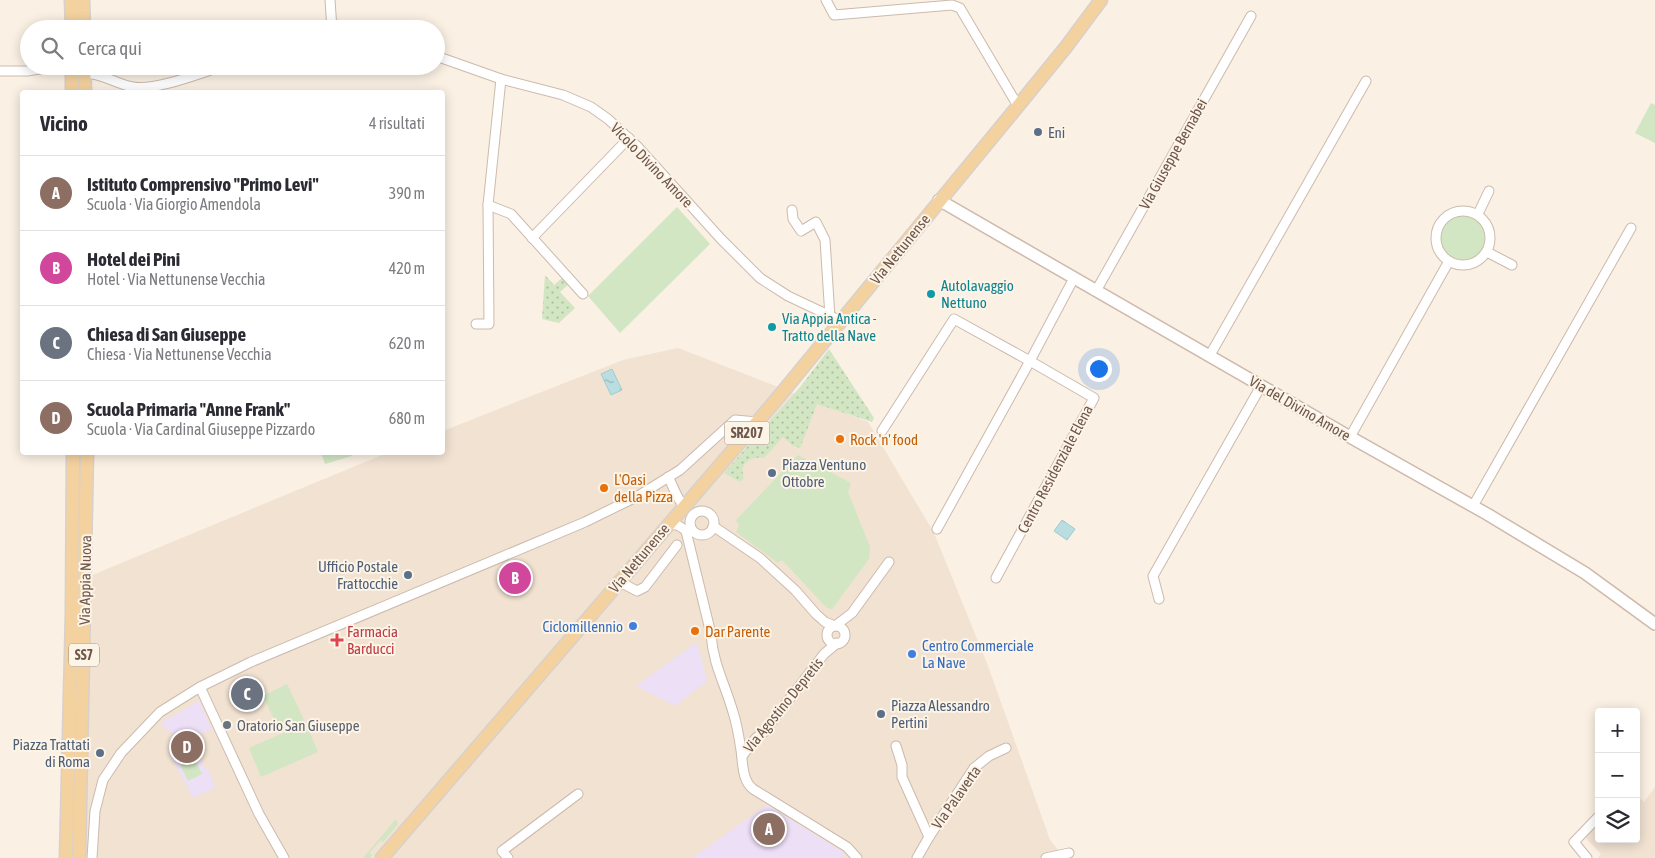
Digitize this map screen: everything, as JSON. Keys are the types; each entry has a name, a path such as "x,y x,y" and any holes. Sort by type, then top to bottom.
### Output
{"main road":[{"path":"72,0 72,20"},
{"path":"83,0 84,20"},
{"name":"Via Nettunense","path":"382,858 757,422 836,319 1018,106 1101,0"},
{"path":"72,75 72,90"},
{"path":"84,75 85,90"},
{"name":"Via del Divino Amore","path":"939,200 1096,292 1473,506 1585,573 1655,624"},
{"name":"Via Appia Nuova","path":"66,858 72,614 73,455"},
{"name":"Via Appia Nuova","path":"79,858 87,455"}],"street":[{"path":"330,0 331,20"},
{"path":"826,0 834,15 952,5 960,8 1018,106"},
{"name":"Via Giuseppe Bernabei","path":"1096,292 1251,16"},
{"name":"Vicolo Divino Amore","path":"445,59 501,79 552,92 583,103 608,120 629,138 756,274 783,294 836,319"},
{"path":"0,71 20,71"},
{"path":"98,75 128,86 141,88 168,83 194,75"},
{"path":"476,324 489,324 488,205 501,79"},
{"path":"1210,355 1366,81"},
{"path":"532,238 629,138"},
{"path":"1478,214 1490,191"},
{"path":"488,205 511,214 583,294"},
{"path":"792,210 793,219 801,231 816,222 825,240 836,319"},
{"path":"1459,210 1478,214 1489,227 1491,235 1487,252 1482,259 1474,263 1457,265 1449,262 1437,247 1436,237 1442,220 1459,210"},
{"path":"1473,506 1631,228"},
{"path":"1487,252 1512,265"},
{"path":"1350,437 1449,262"},
{"path":"937,528 1074,278"},
{"name":"Centro Residenziale Elena","path":"882,431 954,319 1094,398 996,578"},
{"path":"1159,599 1153,576 1261,386"},
{"path":"92,858 95,811 103,780 136,736 160,712 200,687 251,662 585,522 638,496 680,470 735,420 757,422"},
{"path":"668,477 678,499 709,514 713,520 713,526 708,533 697,534 691,528 690,521 694,514 702,512 709,514"},
{"path":"667,526 673,524 686,532 720,678 738,729 745,779 749,786 847,847 857,858"},
{"path":"713,526 760,558 816,614 826,622 841,628 844,632"},
{"path":"620,582 637,591 641,589 677,545"},
{"path":"816,614 831,642 837,643 842,641 852,613 889,562"},
{"path":"828,635 830,628 836,626 852,613"},
{"name":"Via Agostino Depretis","path":"824,654 828,635"},
{"name":"Via Agostino Depretis","path":"742,756 756,738 764,732 824,654 837,643"},
{"path":"200,687 259,814 284,858"},
{"path":"896,746 902,765 902,777 929,837"},
{"name":"Via Palaverta","path":"917,858 978,764 1006,748"},
{"path":"508,858 502,851 578,794"},
{"path":"1587,858 1574,842 1595,820"},
{"path":"1046,858 1067,855"}],"shaded area":[{"path":"678,348 868,422 934,533 988,666 1050,840 1065,858 85,858 90,576 382,455 445,455 445,430 623,360"},
{"path":"697,642 707,681 675,706 636,686"},
{"path":"199,700 212,730 198,735 204,752 199,754 205,769 208,768 215,788 193,798 169,753 173,749 170,746 177,738 161,724 167,717 169,719"},
{"path":"1655,787 1655,858 1598,858 1601,854 1585,837 1595,826 1595,843 1640,843 1640,798 1644,802"},
{"path":"767,805 843,852 845,858 692,858"}],"green space":[{"path":"1651,103 1655,105 1655,143 1635,133"},
{"path":"677,207 710,244 620,333 588,296"},
{"path":"1463,215 1476,219 1482,225 1486,238 1482,251 1476,257 1463,261 1450,257 1444,251 1440,238 1444,225 1450,219"},
{"path":"545,275 554,285 562,278 568,285 560,292 575,308 559,323 542,319"},
{"path":"829,349 874,418 872,422 817,404 800,448 792,445 783,437 764,458 750,459 744,465 744,478 740,482 724,473 801,386"},
{"path":"322,455 352,456 325,464"},
{"path":"798,455 851,483 848,492 870,547 869,559 832,609 827,608 782,560 778,563 736,532 739,525 736,520"},
{"path":"287,684 304,720 280,732 263,696"},
{"path":"306,723 318,752 261,777 249,748"},
{"path":"189,747 202,774 188,781 175,754"},
{"path":"396,819 398,824 383,842 381,840 369,853 372,855 370,858 363,858"}],"water":[{"path":"612,369 622,390 611,395 601,374"},
{"path":"1062,520 1075,529 1067,540 1054,531"}],"place":[{"name":"Eni","path":"1038,132"},
{"name":"Autolavaggio Nettuno","path":"931,294"},
{"name":"Via Appia Antica - Tratto della Nave","path":"772,327"},
{"name":"Rock 'n' food","path":"840,439"},
{"name":"Piazza Ventuno Ottobre","path":"772,473"},
{"name":"L'Oasi della Pizza","path":"604,488"},
{"name":"Ufficio Postale Frattocchie","path":"408,575"},
{"name":"Hotel dei Pini","path":"515,578"},
{"name":"Ciclomillennio","path":"633,626"},
{"name":"Dar Parente","path":"695,631"},
{"name":"Farmacia Barducci","path":"337,640"},
{"name":"Centro Commerciale La Nave","path":"912,654"},
{"name":"Chiesa di San Giuseppe","path":"247,694"},
{"name":"Piazza Alessandro Pertini","path":"881,714"},
{"name":"Oratorio San Giuseppe","path":"227,725"},
{"name":"Scuola Primaria \"Anne Frank\"","path":"187,747"},
{"name":"Piazza Trattati di Roma","path":"100,753"},
{"name":"Istituto Comprensivo \"Primo Levi\"","path":"769,829"}]}
